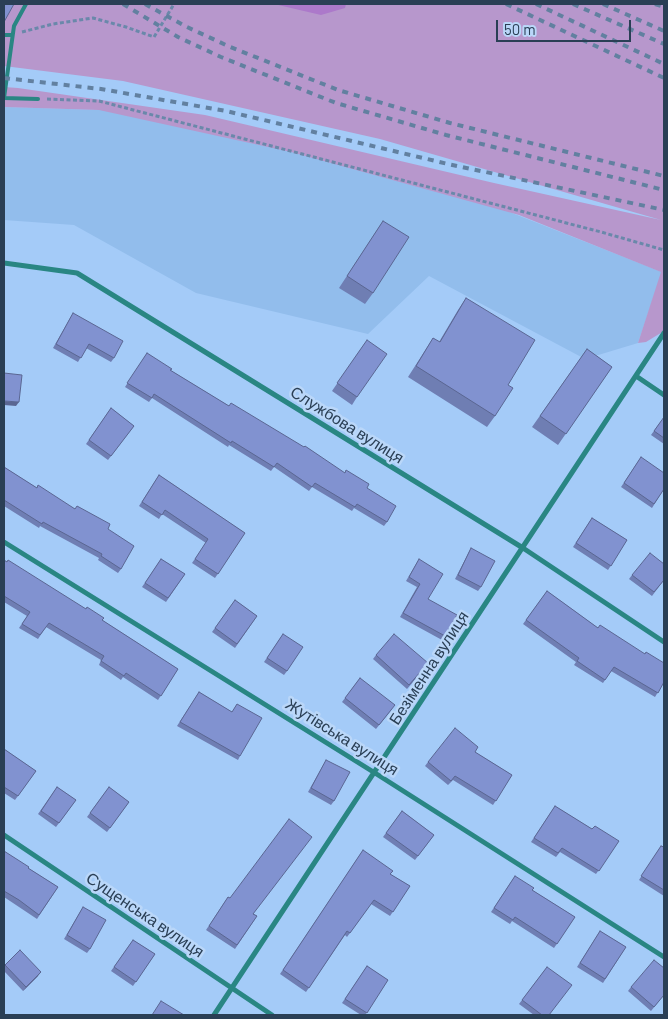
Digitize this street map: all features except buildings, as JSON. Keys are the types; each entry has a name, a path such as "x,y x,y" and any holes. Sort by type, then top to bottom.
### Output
{"street":[{"name":"Службова вулиця","path":"4,263 77,273 523,548 664,642"},
{"name":"Безіменна вулиця","path":"214,1015 664,333"},
{"path":"636,376 664,395"},
{"name":"Жутівська вулиця","path":"4,542 375,773 664,957"},
{"name":"Сущенська вулиця","path":"4,835 272,1015"}],"lane":[{"path":"26,4 14,26 4,98 38,99"},
{"path":"4,35 12,35"}],"path":[{"path":"12,35 52,24 93,18 154,36 174,4"},
{"path":"38,99 99,101 592,229 664,250"}],"shaded area":[{"path":"4,4 664,4 664,331 646,342 638,343 661,272 519,215 291,152 99,110 4,107 4,87 205,115 661,220 380,139 123,81 4,66"},
{"path":"274,4 346,4 345,8 321,15"},
{"path":"4,107 132,111 479,200 662,272 638,343 585,359 429,276 368,334 196,293 74,225 4,220"}],"railway":[{"path":"123,4 178,37 221,57 336,103 446,135 664,190"},
{"path":"145,4 187,27 228,46 338,90 450,123 664,176"},
{"path":"506,4 664,78"},
{"path":"536,4 664,64"},
{"path":"573,4 664,44"},
{"path":"603,4 664,31"},
{"path":"655,4 664,7"},
{"path":"4,78 101,89 226,111 448,164 664,210"}]}
